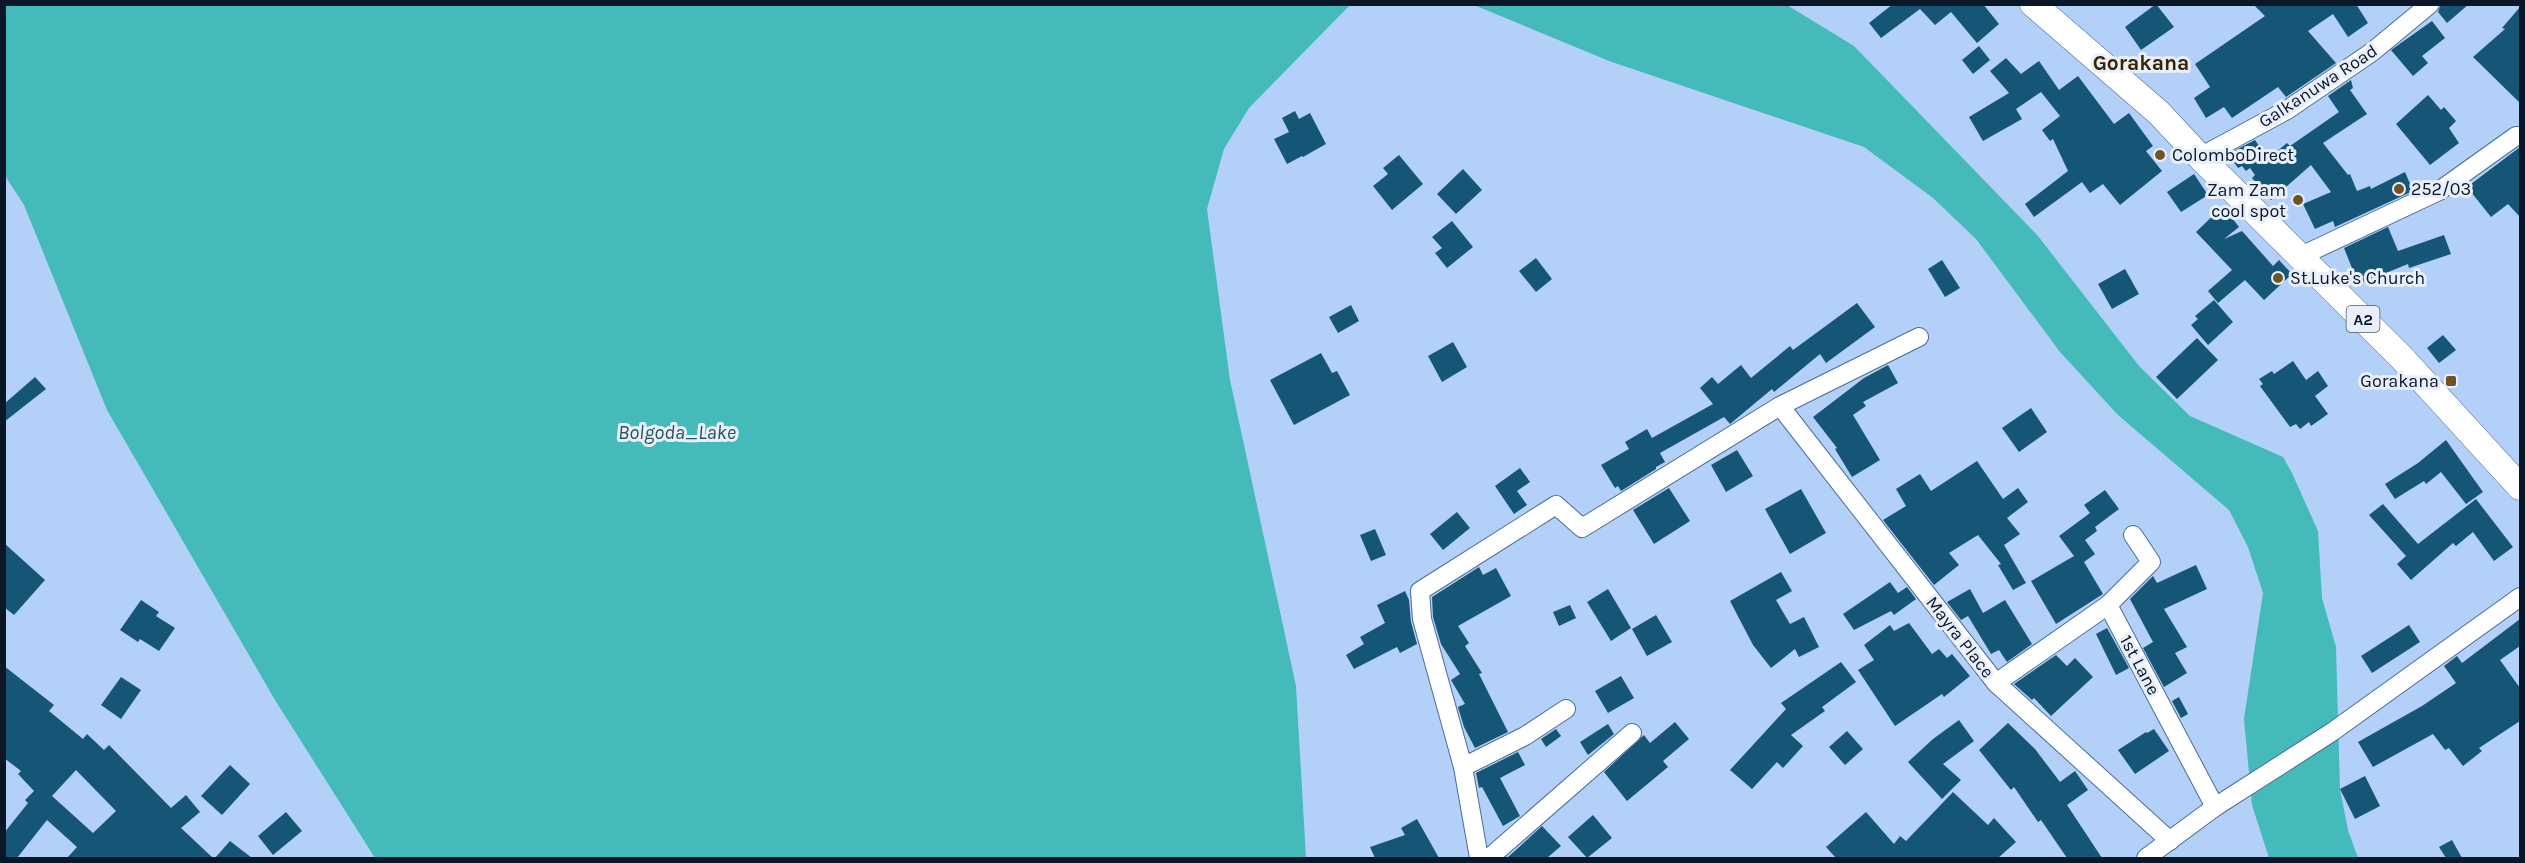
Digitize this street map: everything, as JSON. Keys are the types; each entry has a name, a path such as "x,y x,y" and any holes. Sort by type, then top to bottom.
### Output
{"highway":[{"name":"A2","path":"2033,4 2159,113 2200,158 2402,358 2520,487"}],"street":[{"name":"Galkanuwa Road","path":"2200,158 2287,110 2372,52 2430,4"},
{"path":"2301,256 2439,191 2516,136 2520,136"},
{"path":"1479,858 1463,767 1422,620 1420,591 1556,505 1582,528 1780,406 1919,336"},
{"name":"Mayra Place","path":"1780,406 1996,683 2170,841"},
{"path":"1996,683 2108,605 2151,562 2133,535"},
{"path":"2146,858 2219,805 2332,732 2520,597"},
{"name":"1st Lane","path":"2108,605 2219,805"},
{"path":"1463,767 1525,736 1566,709"},
{"path":"1489,858 1632,733"}],"water":[{"name":"Bolgoda_Lake","path":"4,5 1350,5 1249,108 1224,149 1207,209 1230,380 1296,686 1306,858 375,858 275,700 107,410 24,205 5,176"},
{"path":"1474,5 1787,5 1854,46 2038,236 2139,366 2190,416 2283,457 2318,531 2322,598 2336,647 2340,789 2348,830 2358,858 2269,858 2252,805 2244,719 2263,593 2248,547 2229,510 2118,415 2060,352 1976,239 1933,198 1864,147 1609,61"}],"building":[{"path":"1893,4 1983,4 1999,24 1977,43 1951,12 1935,25 1920,9 1881,38 1869,23"},
{"path":"2156,4 2174,27 2141,50 2125,27"},
{"path":"2253,4 2356,4 2368,23 2348,37 2333,14 2308,31 2336,63 2286,97 2278,87 2232,118 2224,107 2206,118 2194,98 2210,87 2195,64 2265,16"},
{"path":"2441,4 2469,4 2447,23 2438,12"},
{"path":"2520,7 2520,103 2473,57 2505,29 2502,28"},
{"path":"2432,21 2445,38 2422,56 2428,63 2413,76 2391,50"},
{"path":"1979,46 1990,60 1973,74 1962,60"},
{"path":"2006,58 2021,74 2039,61 2059,90 2078,76 2114,124 2129,113 2153,146 2146,151 2162,171 2120,205 2103,184 2090,193 2082,182 2034,217 2025,204 2068,171 2053,139 2050,141 2042,130 2060,116 2041,92 2016,109 2022,119 1983,141 1969,117 2009,93 1990,71"},
{"path":"2351,80 2353,88 2350,90 2367,114 2323,143 2348,175 2350,174 2357,191 2370,186 2371,189 2405,172 2413,191 2335,227 2333,221 2315,229 2303,204 2331,192 2311,165 2271,200 2252,178 2255,175 2250,168 2246,171 2242,166 2238,168 2228,154 2255,140 2268,159 2287,143 2290,146 2339,112 2328,96"},
{"path":"2428,95 2441,110 2444,107 2456,121 2449,128 2459,143 2430,165 2396,124"},
{"path":"1295,111 1299,119 1310,113 1326,144 1287,164 1274,139 1289,132 1282,118"},
{"path":"2520,147 2520,217 2508,204 2491,217 2467,187"},
{"path":"1399,155 1423,184 1392,210 1373,186 1388,174 1383,168"},
{"path":"1463,169 1482,190 1456,214 1437,194"},
{"path":"2194,174 2208,195 2181,212 2167,192"},
{"path":"2223,206 2239,227 2224,239 2242,231 2273,266 2279,260 2292,274 2264,300 2245,280 2218,303 2208,291 2232,270 2196,232"},
{"path":"1452,221 1473,247 1447,268 1435,253 1442,248 1432,237"},
{"path":"2388,227 2398,251 2444,235 2451,254 2409,268 2408,264 2354,286 2347,270 2352,268 2344,248"},
{"path":"1536,258 1552,279 1536,292 1519,271"},
{"path":"1942,260 1960,288 1945,297 1928,269"},
{"path":"2125,269 2139,294 2112,309 2098,284"},
{"path":"2214,300 2233,322 2208,345 2191,325 2198,319 2195,316"},
{"path":"1857,303 1875,327 1826,363 1820,354 1774,392 1772,389 1730,424 1724,417 1660,453 1665,462 1656,469 1621,491 1618,486 1615,488 1601,465 1629,449 1625,442 1647,429 1652,438 1713,404 1700,388 1712,377 1718,384 1741,365 1751,378 1790,346 1793,350"},
{"path":"1351,305 1359,321 1338,333 1329,317"},
{"path":"2443,335 2456,350 2439,363 2427,348"},
{"path":"2197,338 2218,360 2177,399 2156,377"},
{"path":"1453,342 1467,367 1442,382 1428,356"},
{"path":"1321,353 1332,373 1337,371 1350,395 1294,425 1270,380"},
{"path":"2293,361 2306,380 2318,371 2328,386 2315,396 2328,414 2311,426 2309,422 2300,429 2296,424 2290,427 2260,386 2263,384 2259,379 2272,371 2274,374"},
{"path":"1888,365 1898,383 1863,402 1866,406 1853,415 1880,460 1852,477 1835,449 1837,448 1813,417 1864,378"},
{"path":"35,377 46,389 4,422 4,404"},
{"path":"2031,408 2047,432 2019,452 2002,428"},
{"path":"2446,440 2483,492 2466,504 2441,472 2426,484 2424,481 2395,499 2385,484 2418,463"},
{"path":"1737,450 1753,476 1726,492 1711,465"},
{"path":"1977,461 2003,499 2018,488 2028,502 2007,518 2020,534 2004,545 2026,583 2013,590 1998,565 2001,564 1978,535 1949,553 1959,565 1934,585 1883,520 1906,506 1896,489 1920,474 1931,491"},
{"path":"1520,468 1530,482 1517,491 1527,505 1514,514 1495,486"},
{"path":"1669,488 1690,521 1654,544 1633,510"},
{"path":"1801,489 1826,533 1790,554 1765,509"},
{"path":"2105,490 2119,509 2095,527 2097,531 2085,540 2095,554 2084,562 2103,594 2056,624 2031,581 2074,556 2059,536 2090,513 2084,505"},
{"path":"2476,499 2513,547 2494,561 2473,532 2456,546 2453,543 2411,580 2397,564 2406,556 2369,515 2383,504 2418,544"},
{"path":"1457,512 1470,528 1443,550 1430,534"},
{"path":"1375,529 1386,555 1371,561 1360,535"},
{"path":"4,543 45,580 14,615 4,607"},
{"path":"2196,565 2207,589 2164,609 2187,647 2175,653 2187,673 2164,687 2143,648 2153,642 2130,599 2153,576 2157,583"},
{"path":"1479,567 1483,575 1496,568 1511,596 1458,626 1469,643 1465,646 1482,673 1479,674 1508,732 1475,748 1464,727 1458,707 1465,704 1451,680 1460,674 1441,644 1433,617 1432,597"},
{"path":"1781,572 1792,591 1776,600 1790,624 1804,617 1819,647 1799,657 1795,649 1771,668 1753,645 1730,601"},
{"path":"1890,582 1898,593 1907,587 1916,599 1894,615 1891,611 1854,630 1843,614"},
{"path":"1608,589 1631,628 1611,641 1587,602"},
{"path":"1970,589 1983,613 2005,600 2032,644 2007,662 1999,650 1991,654 1968,616 1961,620 1947,602"},
{"path":"1405,591 1409,600 1411,622 1417,644 1400,653 1397,647 1354,669 1346,655 1364,644 1360,637 1385,623 1377,605"},
{"path":"141,600 159,612 156,616 175,628 159,651 140,639 138,642 120,630"},
{"path":"1570,605 1576,618 1559,626 1553,612"},
{"path":"1656,615 1672,642 1647,656 1632,629"},
{"path":"2520,619 2520,646 2500,660 2520,688 2520,721 2479,748 2482,751 2463,766 2449,748 2445,750 2433,734 2373,767 2358,742 2422,706 2456,683 2444,666 2457,656 2462,663"},
{"path":"1909,623 1932,654 1939,649 1947,658 1952,654 1970,676 1944,697 1942,694 1895,726 1858,670 1874,660 1864,645 1890,625 1894,631"},
{"path":"2409,625 2420,642 2372,673 2361,656"},
{"path":"2107,628 2129,668 2116,675 2096,634"},
{"path":"2056,655 2067,666 2075,658 2093,677 2051,716 2034,698 2032,700 2014,684"},
{"path":"1841,662 1856,682 1822,707 1825,711 1791,735 1803,746 1783,768 1777,762 1752,789 1730,770 1786,709 1781,703"},
{"path":"4,666 54,705 49,711 83,739 87,734 104,750 109,745 171,808 186,795 200,812 181,828 213,858 67,858 77,847 47,820 17,858 4,858 4,833 28,803 25,800 34,791 18,774 21,771 4,758","holes":["76,770 116,811 93,833 52,796"]},
{"path":"1621,676 1634,698 1608,713 1595,691"},
{"path":"121,677 141,690 121,719 101,705"},
{"path":"2179,697 2188,714 2181,718 2172,701"},
{"path":"1959,720 1974,741 1943,764 1961,780 1942,799 1908,762 1933,739"},
{"path":"1675,722 1689,739 1663,761 1668,767 1627,801 1604,772 1644,735 1650,743"},
{"path":"2008,723 2035,749 2060,782 2075,771 2088,790 2067,805 2102,858 2067,858 2041,820 2038,822 2014,787 2011,790 1979,750"},
{"path":"1608,724 1614,734 1588,755 1580,742"},
{"path":"1556,729 1561,736 1546,747 1541,739"},
{"path":"2154,729 2169,751 2135,774 2118,750"},
{"path":"1847,731 1863,749 1845,765 1829,747"},
{"path":"1518,752 1525,765 1500,778 1520,816 1503,826 1482,787 1479,788 1476,773"},
{"path":"230,765 250,784 222,815 201,796"},
{"path":"2365,776 2380,806 2355,819 2340,789"},
{"path":"1953,792 1988,825 1994,818 2016,842 1998,858 1836,858 1826,847 1866,812 1894,844 1900,836 1906,841"},
{"path":"286,812 302,831 273,855 258,836"},
{"path":"1593,815 1612,838 1587,858 1568,837"},
{"path":"1417,819 1439,858 1375,858 1370,847 1405,835 1401,828"},
{"path":"1542,826 1561,846 1547,858 1507,858"},
{"path":"2452,840 2462,858 2446,858 2439,847"},
{"path":"230,841 252,858 215,858"}],"place":[{"name":"ColomboDirect","path":"2160,155"},
{"name":"252/03","path":"2399,189"},
{"name":"Zam Zam cool spot","path":"2298,200"},
{"name":"St.Luke's Church","path":"2278,278"},
{"name":"Gorakana","path":"2451,381"}],"district":[{"name":"Gorakana","path":"2141,63"}]}
